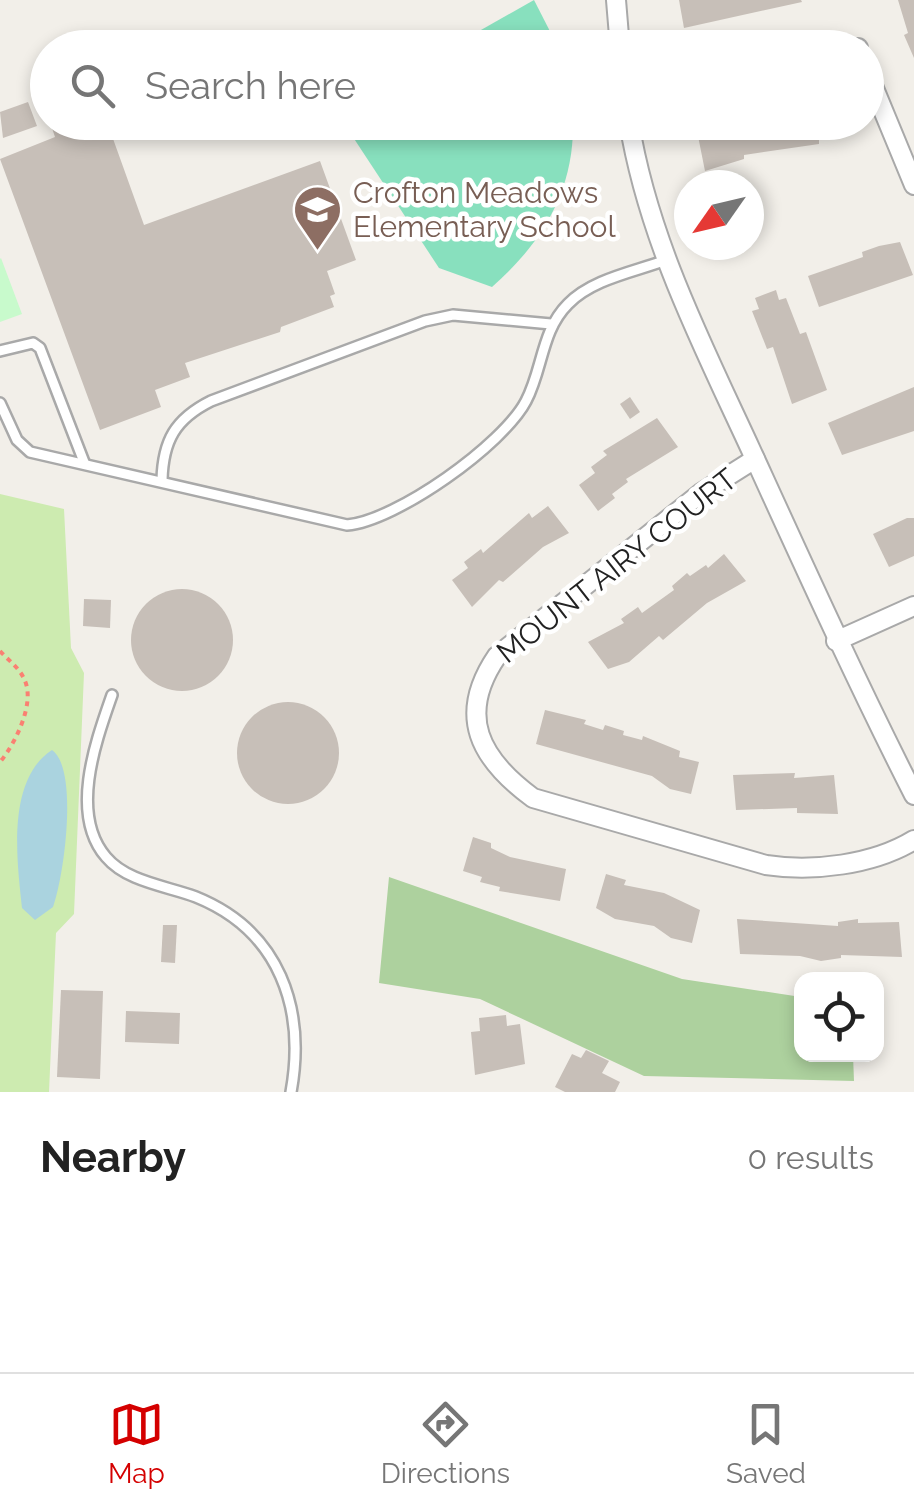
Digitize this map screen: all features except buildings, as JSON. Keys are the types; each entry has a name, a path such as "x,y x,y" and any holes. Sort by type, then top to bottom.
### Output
{"street":[{"path":"616,0 618,30"},
{"path":"884,112 914,185"},
{"path":"634,140 644,194 666,260 836,641 914,794"},
{"name":"MOUNT AIRY COURT","path":"754,459 701,493 497,656 477,694 479,736 503,777 533,798 766,864 794,869 888,855 914,840"},
{"path":"836,641 914,606"}],"lane":[{"path":"0,403 22,448 347,525 384,517 402,508 512,422 534,386 551,324 580,293 666,260"},
{"path":"162,480 166,442 186,416 211,400 454,315 551,324"},
{"path":"0,351 33,343 40,348 84,462"},
{"path":"112,696 95,746 88,814 94,838 106,858 129,873 226,913 272,959 295,1010 291,1092"}],"path":[{"path":"0,651 16,665 28,688 21,721 0,762"}],"green space":[{"path":"534,0 549,30 481,30"},
{"path":"355,140 572,140 568,171 552,214 510,270 492,287 439,268"},
{"path":"0,259 22,314 0,322"},
{"path":"0,494 64,509 71,648 84,673 74,914 56,933 49,1092 0,1092"},
{"path":"389,877 682,979 794,996 794,1062 853,1062 854,1081 644,1076 480,999 379,983"}],"water":[{"path":"52,750 65,778 65,849 53,907 35,920 22,908 18,823 27,781 37,763"}],"place":[{"name":"Crofton Meadows Elementary School","path":"318,252"}]}
